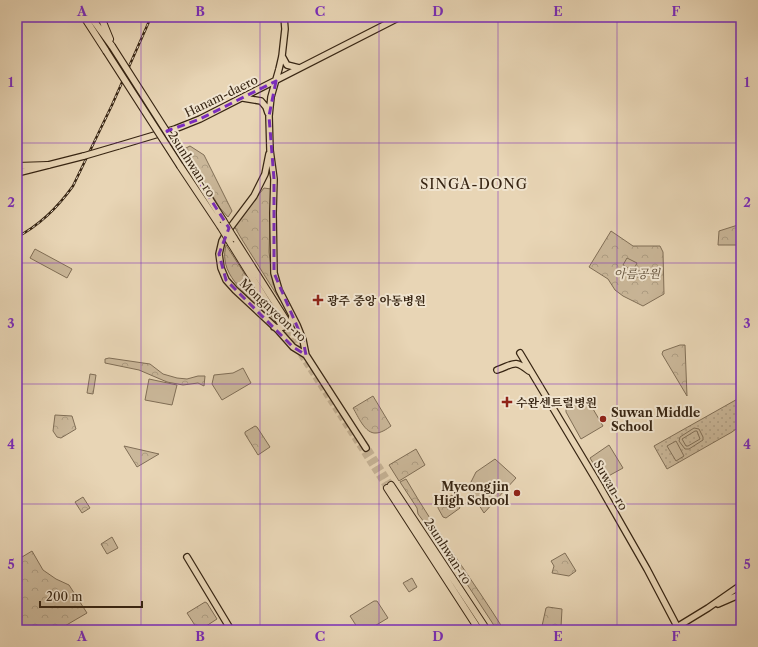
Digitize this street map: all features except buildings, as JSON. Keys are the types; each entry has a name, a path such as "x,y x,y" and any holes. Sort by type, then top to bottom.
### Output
{"highway":[{"name":"2sunhwan-ro","path":"84,17 283,322 223,220 112,46 91,17"},
{"path":"101,17 112,46"},
{"path":"17,166 48,165"},
{"name":"2sunhwan-ro","path":"479,630 416,534 389,486 425,536 487,630"},
{"path":"416,534 425,553 474,630"},
{"path":"425,536 437,548 492,630"}],"main road":[{"name":"Mongnyeon-ro","path":"284,17 285,29 282,56 271,97 269,116 270,150 274,180 274,273 279,290 303,340 306,355 366,448"},
{"name":"Hanam-daero","path":"17,173 84,156 186,125 276,81 400,17"},
{"path":"282,56 287,65 300,68"},
{"path":"242,98 261,101 266,107 269,116"},
{"name":"Mongnyeon-ro","path":"270,150 265,174 254,196 226,232 222,241 219,254 221,268 226,280 248,303 293,347 306,355"},
{"path":"274,327 279,328 287,326 291,321 292,316"},
{"name":"Suwan-ro","path":"520,353 599,485 647,569 678,628"},
{"path":"497,370 518,363 532,374"},
{"path":"187,557 231,630"},
{"path":"672,630 678,628 741,585"},
{"path":"708,608 741,594"}],"highlighted area":[{"path":"276,81 269,116 274,179 274,273 303,340 306,355 293,347 226,280 219,254 229,228 167,131 200,119"}],"green space":[{"path":"190,146 204,155 232,211 228,217 220,208 184,149"},
{"path":"264,188 271,189 269,252 273,282 280,300 234,226"},
{"path":"741,224 741,245 718,245 719,231"},
{"name":"아름공원","path":"611,231 633,246 660,246 663,252 664,294 643,306 623,296 615,290 608,279 589,267"},
{"path":"226,245 277,324 246,295 232,277 227,269 225,260"},
{"path":"35,249 72,269 67,278 30,258"},
{"path":"627,258 637,263 633,271 623,265"},
{"path":"641,267 650,273 644,281 636,276"},
{"path":"680,345 685,345 687,396 662,354 663,351"},
{"path":"109,358 150,364 163,374 177,378 187,379 205,376 204,386 198,383 183,385 167,382 139,370 105,363 105,359"},
{"path":"243,368 251,383 222,400 212,384 214,375 233,373"},
{"path":"90,374 96,375 93,394 87,393"},
{"path":"149,379 177,385 172,405 145,400"},
{"path":"373,396 391,426 378,433 372,433 365,428 353,408"},
{"path":"586,397 603,426 581,439 566,412 566,409"},
{"path":"741,397 740,426 667,469 654,446"},
{"path":"55,415 72,416 76,429 61,438 57,437 53,431"},
{"path":"255,426 270,447 258,455 245,434 245,432"},
{"path":"694,428 699,429 703,440 689,449 685,449 679,441 680,437","holes":["697,431 700,439 686,446 682,439"]},
{"path":"676,441 684,456 676,461 667,446"},
{"path":"609,445 623,468 603,479 590,458"},
{"path":"124,446 159,454 137,467"},
{"path":"416,449 425,465 399,481 389,465"},
{"path":"495,459 516,478 484,513 468,488 476,472"},
{"path":"406,479 429,517 504,630 497,630 442,546 418,514 417,508 400,482"},
{"path":"452,495 460,508 446,518 443,517 438,508 438,504"},
{"path":"83,497 90,508 82,513 75,502"},
{"path":"112,537 118,548 107,554 101,544"},
{"path":"32,551 43,570 56,579 69,585 87,613 58,630 17,630 17,560"},
{"path":"565,553 576,571 569,576 552,573 554,566 551,561"},
{"path":"412,578 417,587 409,592 403,583"},
{"path":"374,601 377,601 388,618 368,630 359,630 350,616"},
{"path":"205,602 217,619 198,630 187,613"},
{"path":"546,608 562,609 561,627 556,630 545,630 542,626"}],"tunnel":[{"path":"287,321 304,349"},
{"path":"281,324 387,488"},
{"path":"364,442 391,485"}],"railway":[{"path":"17,237 48,215 73,186 112,105 151,17"}],"place":[{"name":"광주 중앙 아동병원","path":"318,300"},
{"name":"수완센트럴병원","path":"507,402"},
{"name":"Suwan Middle School","path":"603,419"},
{"name":"Myeongjin High School","path":"517,493"}],"district":[{"name":"SINGA-DONG","path":"474,184"}]}
